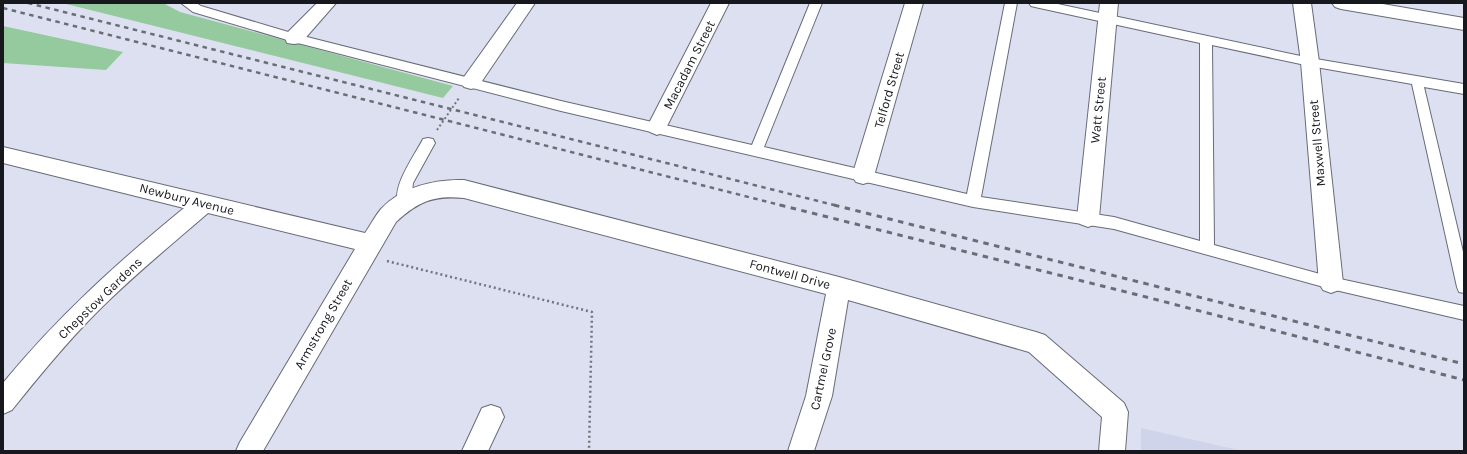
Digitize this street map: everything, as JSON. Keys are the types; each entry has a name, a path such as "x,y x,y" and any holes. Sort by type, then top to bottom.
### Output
{"street":[{"path":"294,38 327,3"},
{"path":"470,82 526,3"},
{"name":"Macadam Street","path":"657,127 720,3"},
{"name":"Telford Street","path":"863,176 914,3"},
{"name":"Maxwell Street","path":"1302,3 1310,62 1331,283"},
{"path":"1341,3 1464,24"},
{"name":"Watt Street","path":"1088,218 1108,11"},
{"name":"Newbury Avenue","path":"3,155 205,202 367,250"},
{"name":"Fontwell Drive","path":"404,202 430,191 449,188 464,189 839,286 1036,343 1115,412 1112,451"},
{"name":"Chepstow Gardens","path":"3,402 76,318 139,258 205,202"},
{"name":"Armstrong Street","path":"249,451 388,216 404,202"},
{"name":"Cartmel Grove","path":"802,451 819,396 839,286"},
{"path":"475,451 491,417"}],"lane":[{"path":"187,3 197,9 294,38 561,106 973,201 1061,216 1088,218 1114,223 1331,283 1464,314"},
{"path":"756,151 816,3"},
{"path":"973,201 1011,3"},
{"path":"1035,3 1108,11 1206,40 1310,62 1464,89"},
{"path":"1206,40 1207,248"},
{"path":"1417,81 1464,287"},
{"path":"404,202 406,183 428,143"}],"path":[{"path":"428,143 470,82"},
{"path":"367,250 592,312 590,451"}],"shaded area":[{"path":"1141,428 1243,451 1141,451"}],"green space":[{"path":"62,3 163,3 180,12 453,86 443,98"},
{"path":"3,26 123,52 106,70 3,63"}],"railway":[{"path":"28,3 838,206"},
{"path":"3,8 784,206"},
{"path":"780,205 1150,298 1464,380"},
{"path":"834,205 1464,364"}]}
